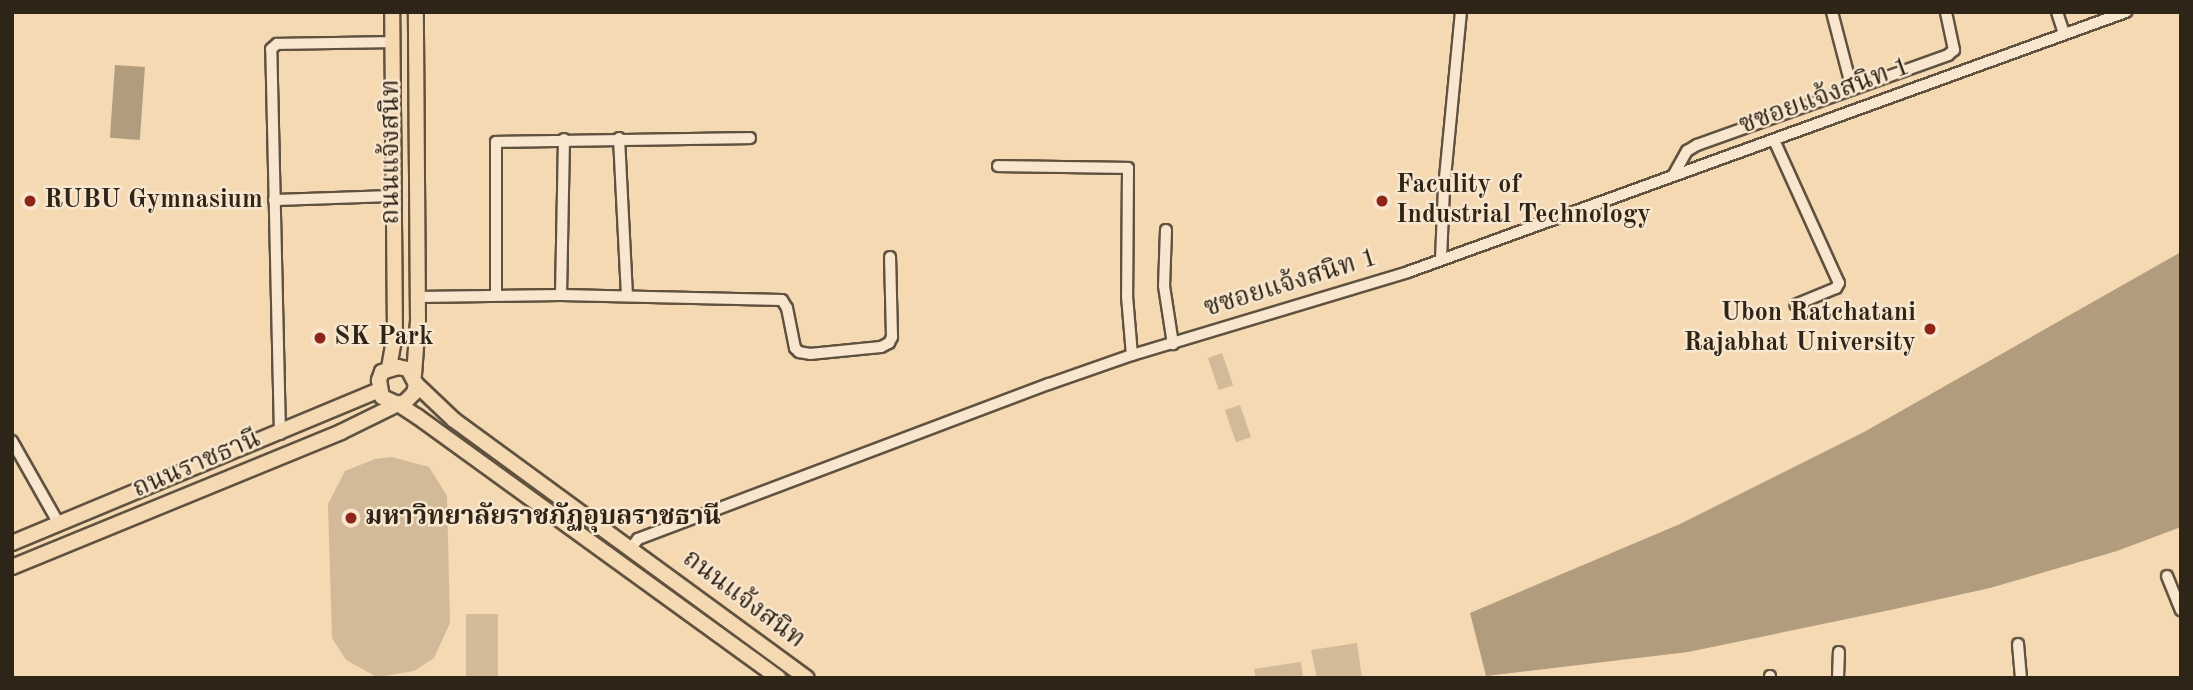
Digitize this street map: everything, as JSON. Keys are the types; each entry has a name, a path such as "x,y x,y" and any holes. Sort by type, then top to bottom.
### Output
{"main road":[{"name":"ถนนแจ้งสนิท","path":"389,368 395,334 392,12"},
{"name":"ถนนแจ้งสนิท","path":"416,12 418,298 415,380 454,420 807,678"},
{"path":"389,368 408,369 415,380 409,399 398,404 389,402 379,390 382,372 389,368"},
{"name":"ถนนราชธานี","path":"12,543 280,434 379,390"},
{"name":"ถนนแจ้งสนิท","path":"398,404 779,678"},
{"name":"ถนนราชธานี","path":"12,567 374,418 398,404"},
{"path":"280,434 285,455"}],"street":[{"path":"1441,259 1461,12"},
{"path":"1832,12 1852,89"},
{"path":"1673,176 1687,151 1697,145 1948,55 1954,50 1946,12"},
{"path":"2057,12 2064,34"},
{"name":"ซซอยแจ้งสนิท 1","path":"631,548 638,540 1132,355 1408,272 2121,13"},
{"path":"280,434 271,49 277,44 392,42"},
{"path":"392,87 416,86"},
{"path":"619,138 627,295"},
{"path":"496,295 496,142 750,138"},
{"path":"561,295 564,139"},
{"path":"1774,140 1839,283 1836,288 1795,304"},
{"path":"998,166 1128,168 1127,296 1132,355"},
{"path":"274,200 394,196"},
{"path":"1166,230 1164,286 1173,344"},
{"path":"418,298 627,295 782,300 799,352 810,354 881,346 892,337 890,257"},
{"path":"12,441 59,524"},
{"path":"2167,576 2181,610"},
{"path":"2018,644 2021,678"},
{"path":"1839,652 1839,678"}],"shaded area":[{"path":"115,65 145,67 140,140 110,138"},
{"path":"2181,252 2181,527 2117,551 1990,588 1895,609 1688,652 1486,676 1470,613 1680,524 1864,432"},
{"path":"1222,353 1233,385 1219,390 1208,358"},
{"path":"1240,405 1251,437 1236,442 1225,410"},
{"path":"392,457 429,467 447,496 450,623 434,658 414,671 377,677 346,660 332,638 328,504 345,471 375,459"},
{"path":"466,614 498,614 498,678 466,678"},
{"path":"1357,643 1362,678 1317,678 1311,650"},
{"path":"1301,662 1303,678 1256,678 1254,669"}],"place":[{"name":"RUBU Gymnasium","path":"30,201"},
{"name":"Faculity of Industrial Technology","path":"1382,201"},
{"name":"Ubon Ratchatani Rajabhat University","path":"1930,329"},
{"name":"SK Park","path":"320,338"},
{"name":"มหาวิทยาลัยราชภัฏอุบลราชธานี","path":"351,518"}]}
